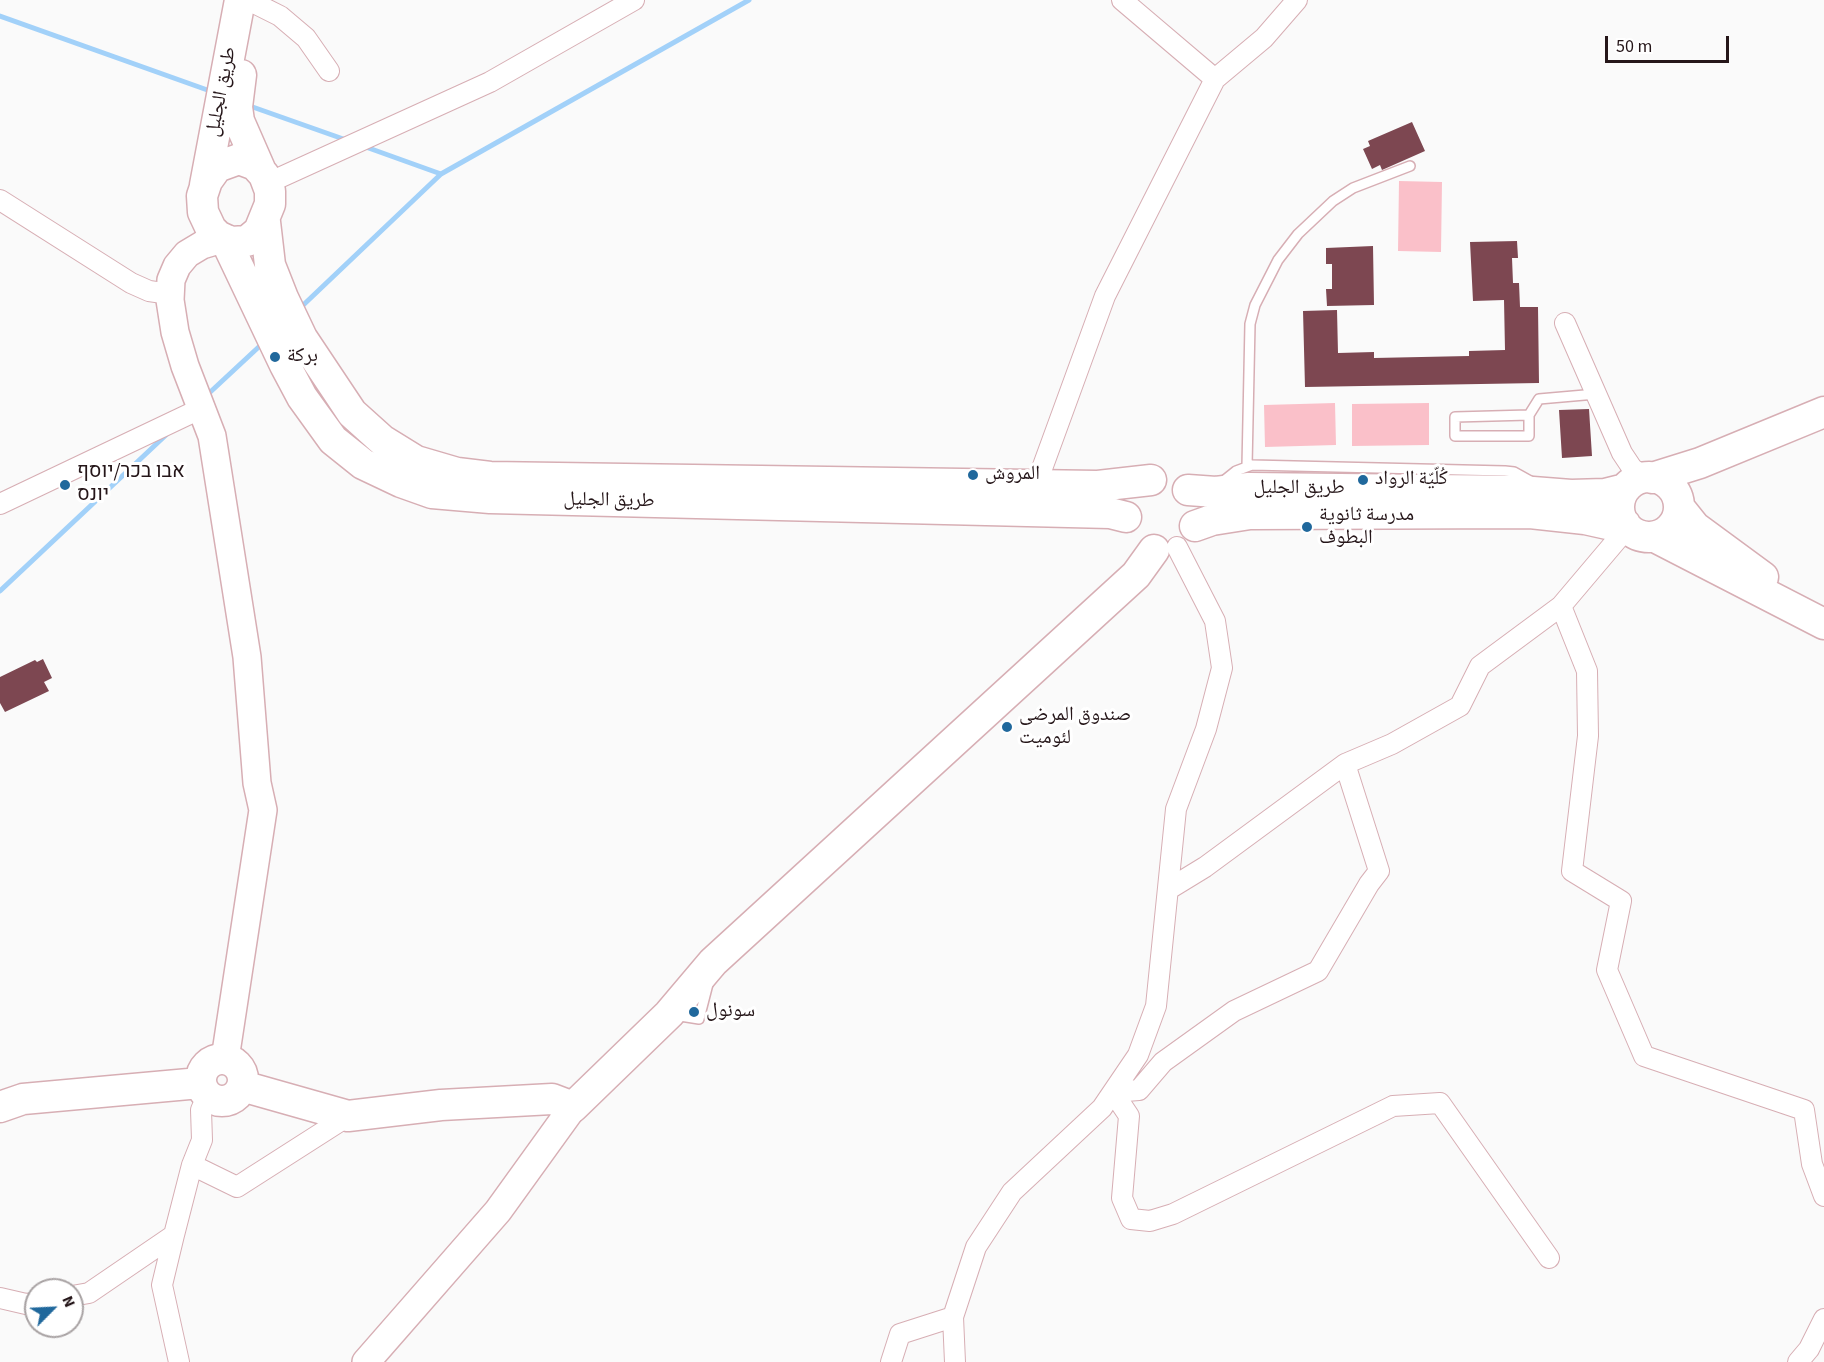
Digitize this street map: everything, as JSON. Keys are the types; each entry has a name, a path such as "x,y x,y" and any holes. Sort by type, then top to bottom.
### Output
{"main road":[{"name":"طريق الجليل","path":"250,1 237,107 244,136 264,176"},
{"name":"طريق الجليل","path":"204,199 250,1"},
{"path":"234,159 249,161 264,176 270,204 265,222 259,231 247,241 224,240 211,229 204,199 217,167 234,159"},
{"name":"طريق الجليل","path":"265,222 268,256 283,298 326,377 352,413 382,440 416,461 457,473 490,477 1098,486 1151,480"},
{"name":"طريق الجليل","path":"224,240 302,397 333,440 363,464 401,482 432,493 490,498 1110,513 1126,517"},
{"name":"طريق الجليل","path":"1199,491 1254,488 1605,494 1700,463 1824,412"},
{"path":"1678,505 1672,488 1665,482 1637,483 1619,502 1636,530 1672,526 1678,505 1693,485 1704,478 1824,429"},
{"path":"242,1086 348,1116 441,1105 552,1099 573,1107 669,1014 713,962 1175,541 1197,508 1199,491 1175,481 1151,480 1132,494 1126,517 1134,538 1175,541"},
{"name":"طريق الجليل","path":"1678,505 1695,528 1824,622"},
{"name":"طريق الجليل","path":"1175,541 1250,514 1530,513 1586,519 1636,530 1824,622"},
{"path":"0,1107 22,1099 203,1089 224,1102 236,1096 242,1086 239,1069 225,1059 207,1065 203,1089"}],"street":[{"path":"264,176 490,82 634,0"},
{"path":"1122,0 1215,79"},
{"path":"1036,485 1106,296 1215,79 1264,38 1297,0"},
{"path":"250,1 280,16 306,39 329,71"},
{"path":"204,199 192,232 177,242 160,263 156,275 164,294 184,366 212,436 247,657 257,783 263,810 225,1059"},
{"path":"0,200 131,283 164,294"},
{"path":"164,294 177,266 187,255 202,245 224,240"},
{"path":"1565,323 1637,483"},
{"path":"0,504 202,408"},
{"path":"1169,888 1205,867 1345,764 1392,744 1460,706 1480,666 1561,606 1636,530"},
{"path":"955,1362 953,1317 976,1247 1012,1192 1102,1108 1138,1055 1155,1006 1176,809 1206,729 1222,668 1215,621 1175,541"},
{"path":"1561,606 1587,671 1588,736 1572,871 1621,901 1607,970 1644,1056 1804,1110 1812,1164 1824,1196"},
{"path":"1113,1092 1139,1090 1163,1062 1234,1011 1317,971 1379,871 1345,764"},
{"path":"179,1362 162,1285 192,1165 202,1140 203,1089"},
{"path":"1113,1092 1129,1116 1122,1198 1131,1219 1150,1221 1173,1214 1393,1106 1440,1103 1549,1258"},
{"path":"366,1362 498,1211 573,1107"},
{"path":"192,1165 237,1186 348,1116"},
{"path":"84,1294 89,1293 174,1235"},
{"path":"0,1298 24,1304"},
{"path":"891,1362 900,1334 953,1317"},
{"path":"1798,1362 1809,1349 1824,1319"}],"lane":[{"path":"1247,465 1250,324 1256,305 1278,260 1298,234 1333,201 1353,188 1410,166"},
{"path":"1529,415 1455,417 1455,436 1529,436 1529,415 1539,399 1596,394"},
{"path":"1199,491 1247,465 1505,471 1522,476 1549,493"}],"shaded area":[{"path":"1399,181 1442,182 1441,252 1398,251"},
{"path":"1335,403 1336,445 1265,447 1264,405"},
{"path":"1429,403 1429,445 1352,446 1352,404"}],"building":[{"path":"1412,122 1425,151 1382,170 1380,165 1372,169 1363,149 1370,146 1368,141"},
{"path":"1517,241 1518,258 1512,258 1513,283 1519,283 1520,307 1538,307 1539,383 1305,387 1303,311 1337,310 1338,353 1374,352 1374,358 1469,356 1469,351 1505,350 1504,300 1473,301 1470,242"},
{"path":"1373,246 1374,305 1327,306 1326,289 1332,289 1332,264 1326,264 1326,248"},
{"path":"1589,409 1592,456 1562,458 1559,410"},
{"path":"43,659 52,678 44,682 49,691 5,712 0,703 0,677 35,660 37,662"}],"waterway":[{"path":"298,310 441,174 749,0"},
{"path":"0,16 213,92"},
{"path":"247,105 349,141"},
{"path":"363,146 441,174"},
{"path":"206,396 263,343"},
{"path":"0,591 167,434"}],"place":[{"name":"بركة","path":"275,357"},
{"name":"المروش","path":"973,475"},
{"name":"كُلّيّة الرواد","path":"1363,480"},
{"name":"אבו בכר/יוסף יונס","path":"65,485"},
{"name":"مدرسة ثانوية البطوف","path":"1307,527"},
{"name":"صندوق المرضى لئوميت","path":"1007,727"},
{"name":"سونول","path":"694,1012"}]}
